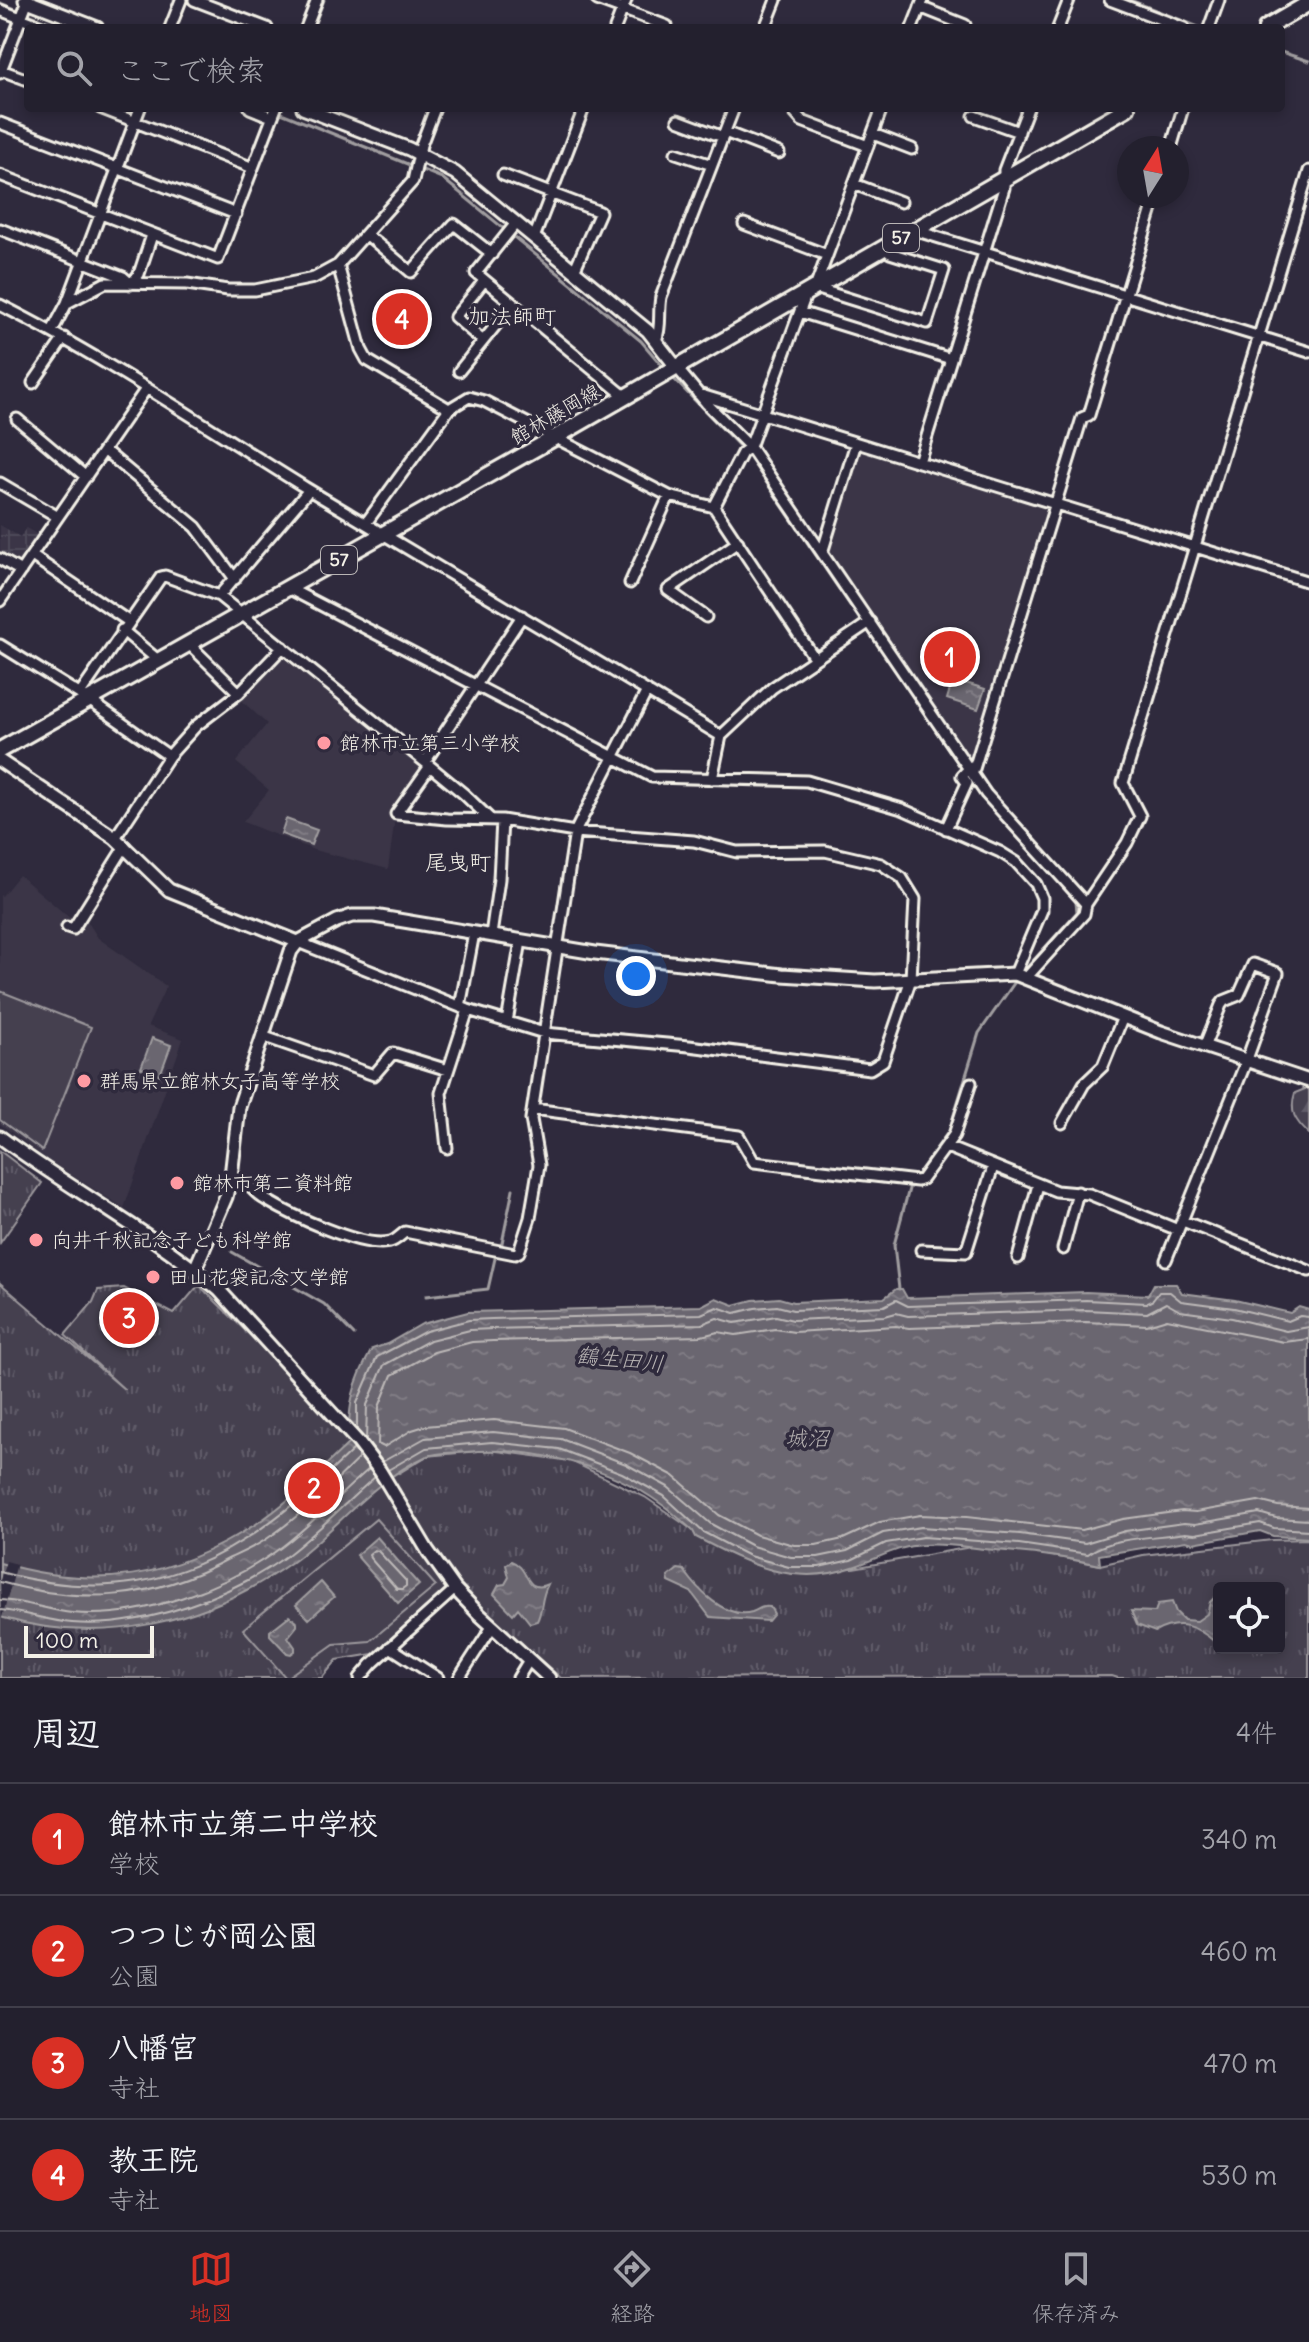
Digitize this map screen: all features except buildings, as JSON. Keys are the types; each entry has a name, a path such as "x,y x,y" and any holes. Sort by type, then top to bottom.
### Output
{"main road":[{"path":"1273,24 1309,3"},
{"name":"館林藤岡線","path":"0,750 84,697 159,661 554,438 1120,112"}],"street":[{"path":"24,79 1,71 27,0 87,24"},
{"path":"172,24 181,0"},
{"path":"194,0 257,24"},
{"path":"308,24 317,0"},
{"path":"597,0 624,5 663,24"},
{"path":"767,24 776,0"},
{"path":"1060,24 1069,0"},
{"path":"1110,0 1173,24"},
{"path":"1210,24 1219,0"},
{"path":"914,24 921,4 963,24"},
{"path":"617,24 624,5"},
{"path":"0,10 36,24"},
{"path":"110,112 253,168"},
{"path":"52,331 67,303 139,112"},
{"path":"0,175 218,259 274,112"},
{"path":"313,112 420,154 455,173 656,341 698,394 750,447 986,794 1086,904"},
{"path":"67,303 105,283 187,284 255,290 314,278 338,265 413,181 421,145 433,112"},
{"path":"534,238 582,112"},
{"path":"656,341 661,328 661,297 732,112"},
{"path":"794,112 802,121 868,146"},
{"path":"714,507 742,453 750,447 800,312 827,255 881,112"},
{"path":"919,462 1004,188 1004,170 1026,112"},
{"path":"1175,136 1182,112"},
{"path":"974,116 1019,132"},
{"path":"678,120 779,153"},
{"path":"0,123 236,214"},
{"path":"873,134 912,149"},
{"path":"676,153 712,165"},
{"path":"1021,976 1084,914 1086,904 1127,843 1140,816 1123,783 1309,171"},
{"path":"503,175 600,212 574,271"},
{"path":"854,184 901,202"},
{"path":"946,829 967,783 962,776 972,770 1082,418 1089,415 1152,208"},
{"path":"516,223 476,273 626,397"},
{"path":"366,234 411,272 454,224 492,254"},
{"path":"744,224 827,255"},
{"path":"0,229 123,277 131,284"},
{"path":"914,230 1309,352"},
{"path":"131,284 139,274 152,235"},
{"path":"811,290 927,323 944,270 890,253 885,247"},
{"path":"338,265 361,349 367,360 449,409"},
{"path":"483,341 455,317 484,281"},
{"path":"459,371 513,304"},
{"path":"0,305 64,338 309,490 721,736"},
{"path":"800,312 951,359"},
{"path":"33,383 64,338"},
{"path":"0,601 146,389"},
{"path":"698,394 1309,582"},
{"path":"366,523 449,409 469,397 480,399 669,496 714,507 815,659"},
{"path":"17,419 86,477"},
{"path":"822,553 856,443"},
{"path":"104,450 196,527 235,579"},
{"path":"0,483 58,517"},
{"path":"219,596 309,490"},
{"path":"630,583 669,496"},
{"path":"706,617 668,590 738,542"},
{"path":"32,556 125,626 159,661"},
{"path":"0,559 21,571"},
{"path":"84,697 125,626 161,577 165,576 219,596 428,764 490,819"},
{"path":"288,588 652,777 807,781 902,809 1016,862 1036,884 1042,898 1042,910 1021,976"},
{"path":"0,761 120,842 169,890 464,1009 544,1033 689,1046 870,1069 883,1061 911,979 915,899 902,878 881,864 825,851 737,852 694,841 575,832 502,820 396,814 522,616"},
{"path":"712,779 721,736 772,688 870,622"},
{"path":"189,644 239,693"},
{"path":"0,645 84,697 169,756"},
{"path":"67,927 73,929 169,756 196,726 239,693 283,647"},
{"path":"231,1176 244,1179 262,1198 284,1210 371,1243 393,1242 405,1232 515,1254 522,1248 539,1165 531,1119 575,832 647,691"},
{"path":"491,935 499,879 502,820"},
{"path":"195,1269 221,1210 231,1176 239,1107 291,951 298,942 337,921 359,915 557,947 782,975 875,981 1021,976 1204,1047 1309,1081"},
{"path":"447,1148 441,1093 464,1009 474,933"},
{"path":"507,1022 521,941"},
{"path":"1166,1260 1246,1062 1278,973 1253,964 1239,995 1221,1005 1204,1047"},
{"path":"1062,1123 1084,1084 1103,1066 1123,1017"},
{"path":"262,1036 374,1075 393,1053 448,1070"},
{"path":"533,1109 739,1136 754,1162 761,1164 801,1166 912,1181 922,1179 947,1147 959,1125 971,1083"},
{"path":"0,1137 44,1170 195,1269 244,1314 339,1420 380,1471 428,1551 455,1589 549,1678"},
{"path":"947,1147 1038,1185 1056,1191 1089,1194 1309,1271"},
{"path":"921,1250 966,1252 993,1167"},
{"path":"1018,1258 1038,1185"},
{"path":"1063,1249 1078,1192"},
{"path":"360,1678 455,1589"},
{"path":"459,1678 492,1627"},
{"path":"390,1647 438,1678"},
{"path":"518,1678 529,1660"}],"shaded area":[{"path":"858,450 1048,506 970,761 827,552"},
{"path":"0,525 20,537 26,528 38,535 18,565 0,555"},
{"name":"館林市立第三小学校","path":"283,652 427,767 396,810 388,869 314,850 243,822 269,790 236,762 267,724 240,699"},
{"name":"群馬県立館林女子高等学校","path":"19,875 72,920 77,913 86,919 98,938 166,986 148,1026 183,1039 124,1208 51,1162 0,1124 0,895"}],"green space":[{"path":"0,991 91,1027 42,1151 0,1120"},
{"path":"1309,1089 1309,1134 1293,1111 1295,1093"},
{"path":"0,1151 42,1183 0,1243"},
{"path":"0,1283 125,1390 65,1335 93,1302 98,1290 124,1288 174,1314 197,1287 201,1287 269,1354 357,1453 399,1473 427,1456 489,1450 571,1461 645,1497 694,1531 777,1571 853,1568 988,1544 1100,1565 1143,1555 1272,1540 1309,1539 1309,1678 561,1678 453,1583 373,1654 337,1660 322,1678 0,1678"},
{"path":"376,1519 436,1586 370,1641 334,1644 286,1678 243,1629"}],"water":[{"path":"953,679 985,689 978,709 947,699"},
{"path":"286,819 317,830 311,845 281,834"},
{"path":"152,1038 171,1045 160,1075 141,1068"},
{"name":"城沼","path":"1154,1284 1176,1284 1182,1293 1235,1300 1290,1313 1299,1307 1309,1310 1309,1538 1273,1536 1260,1531 1099,1555 1100,1565 1028,1553 923,1545 896,1550 832,1573 791,1574 753,1564 696,1537 674,1514 640,1490 593,1469 568,1461 516,1452 445,1453 425,1457 388,1479 292,1562 225,1601 152,1624 115,1629 77,1630 38,1626 0,1617 0,1563 69,1576 132,1575 194,1557 225,1543 269,1515 348,1444 353,1395 372,1349 422,1324 468,1312 701,1306 716,1298 734,1305 779,1298 793,1302 884,1298 896,1289 902,1289 907,1298 1086,1292 1148,1295"},
{"path":"377,1537 419,1585 398,1603 356,1555"},
{"path":"511,1561 535,1586 548,1584 537,1621 530,1623 518,1608 513,1614 494,1594 509,1577 506,1565"},
{"path":"678,1569 684,1570 704,1594 722,1607 742,1613 770,1607 774,1614 768,1621 710,1617 691,1592 669,1582 668,1577"},
{"path":"321,1582 334,1597 309,1619 296,1605"},
{"path":"1213,1599 1213,1641 1187,1626 1172,1626 1155,1632 1137,1625 1131,1611 1155,1612 1158,1604 1172,1602 1184,1620 1197,1621 1207,1614"},
{"path":"289,1616 297,1622 288,1637 295,1647 291,1654 270,1635 270,1631"}],"pier":[{"path":"6,1561 17,1564 1,1621 0,1580"}],"waterway":[{"path":"315,24 324,0"},
{"path":"1130,0 1191,24"},
{"path":"0,3 54,24"},
{"path":"1285,53 1309,61"},
{"path":"279,112 442,178 641,341 664,368"},
{"path":"1170,136 1177,112"},
{"path":"1084,414 1147,208"},
{"path":"672,377 742,449"},
{"path":"747,454 862,623"},
{"path":"867,629 964,772"},
{"path":"1022,973 1077,912 1076,902 1029,847"},
{"path":"899,1289 894,1245 910,1185 949,1131 979,1033 1017,979"},
{"path":"501,1248 513,1189"},
{"path":"232,1252 324,1304 354,1335"},
{"path":"426,1296 488,1289 496,1254"}],"place":[{"name":"教王院","path":"402,319"},
{"name":"館林市立第二中学校","path":"950,657"},
{"name":"館林市立第三小学校","path":"324,743"},
{"name":"群馬県立館林女子高等学校","path":"84,1081"},
{"name":"館林市第二資料館","path":"177,1183"},
{"name":"向井千秋記念子ども科学館","path":"36,1240"},
{"name":"田山花袋記念文学館","path":"153,1277"},
{"name":"八幡宮","path":"129,1318"},
{"name":"つつじが岡公園","path":"314,1488"}],"district":[{"name":"加法師町","path":"512,316"},
{"name":"尾曳町","path":"458,862"}],"water label":[{"name":"鶴生田川","path":"620,1359"}]}
